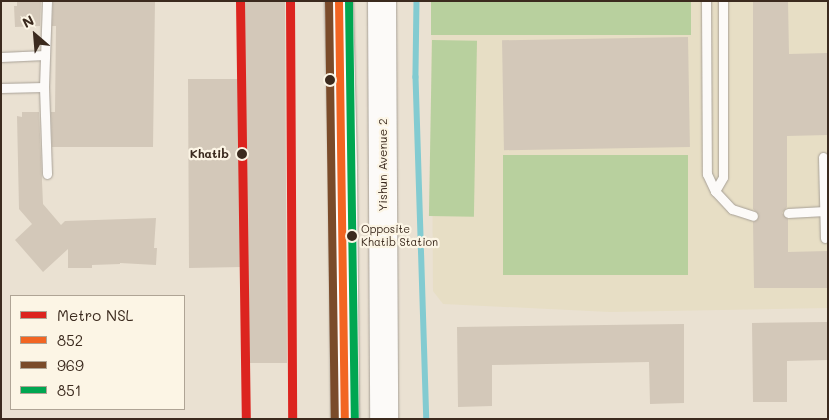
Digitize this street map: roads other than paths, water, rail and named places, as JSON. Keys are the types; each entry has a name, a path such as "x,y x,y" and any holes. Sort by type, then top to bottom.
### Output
{"main road":[{"path":"339,1 343,151 345,419"},
{"name":"Yishun Avenue 2","path":"382,1 384,419"}],"lane":[{"path":"47,1 44,87 47,174"},
{"path":"706,1 707,174 715,190 732,209 753,216"},
{"path":"715,190 723,177 723,1"},
{"path":"1,57 45,55"},
{"path":"1,88 44,87"},
{"path":"823,158 825,238"},
{"path":"788,214 825,211"}],"waterway":[{"path":"417,1 416,77 427,419"}],"metro line":[{"name":"NSL","path":"240,1 246,419"},
{"name":"NSL","path":"290,1 292,419"}],"place":[{"name":"Khatib","path":"242,154"},
{"name":"Opposite Khatib Station","path":"352,236"}]}
